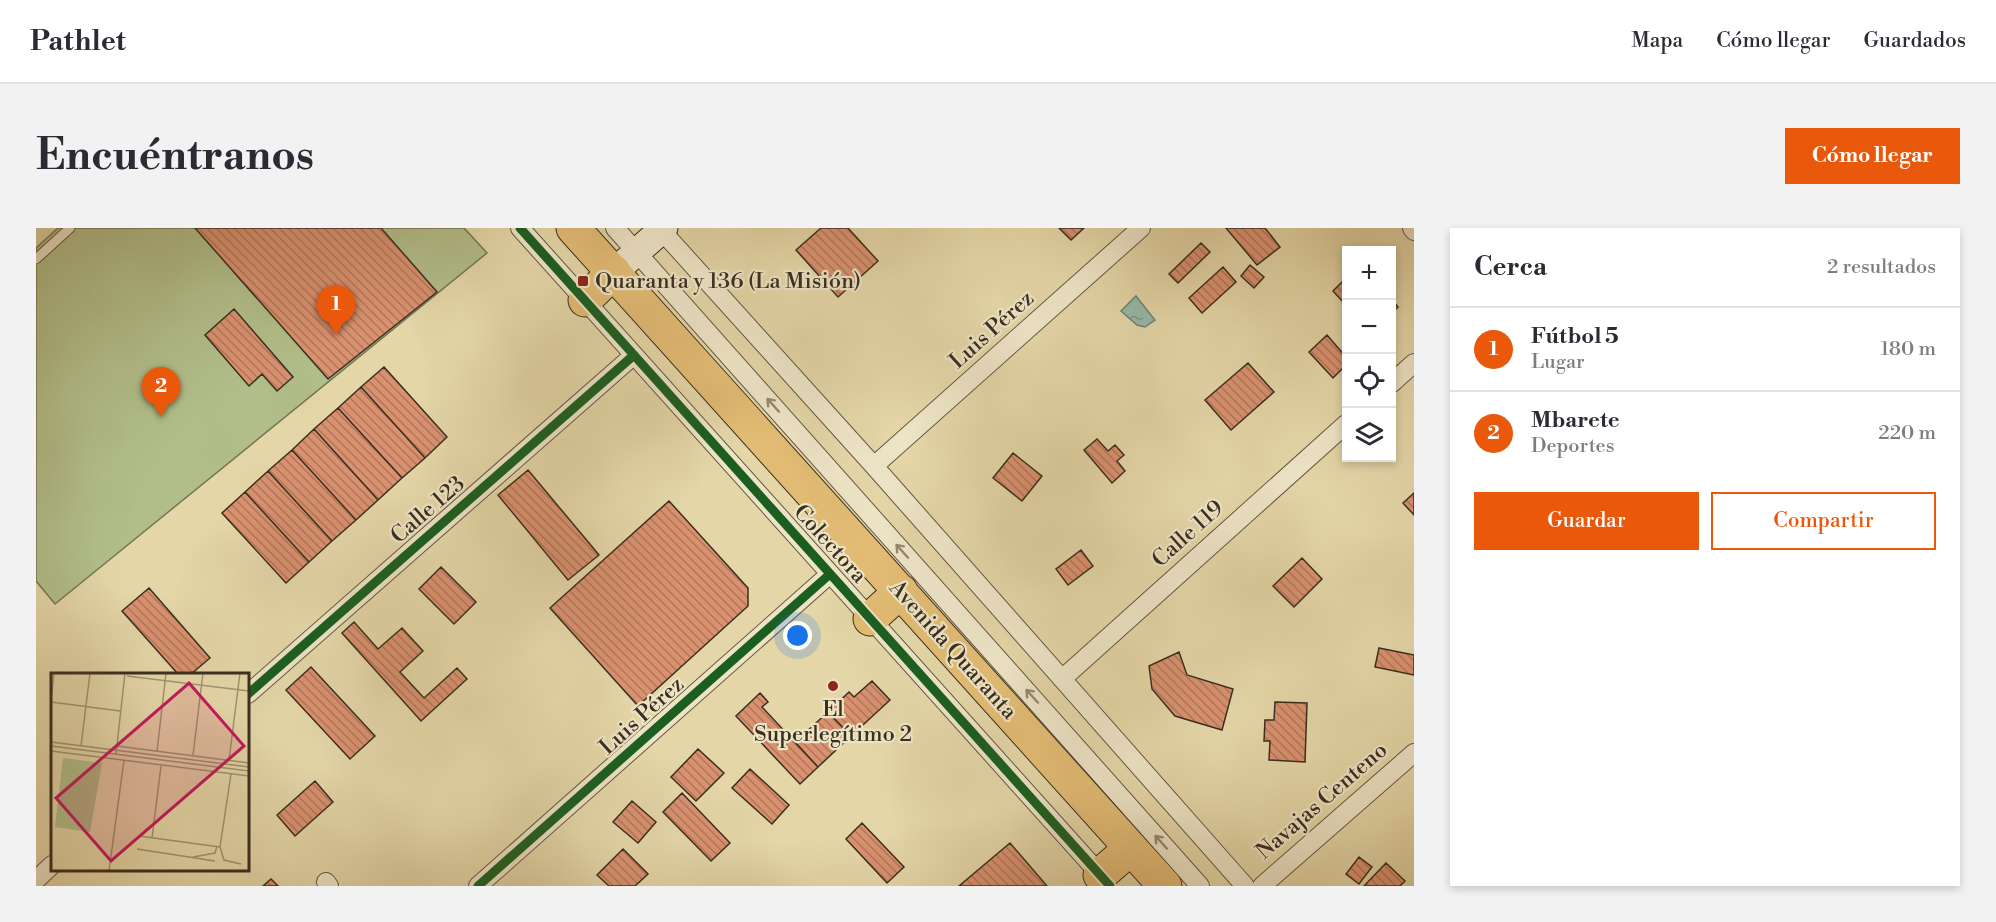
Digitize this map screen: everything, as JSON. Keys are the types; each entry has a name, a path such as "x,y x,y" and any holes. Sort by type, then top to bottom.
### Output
{"highway":[{"name":"Avenida Quaranta","path":"573,228 626,262 901,591 1165,886"},
{"path":"585,300 626,262"},
{"path":"870,618 901,591"},
{"path":"1105,881 1131,848"}],"main road":[{"path":"626,262 663,229"}],"street":[{"name":"Colectora","path":"520,228 1105,881"},
{"path":"615,228 626,262 1200,886"},
{"name":"Luis Pérez","path":"874,466 1141,228"},
{"path":"663,229 1245,886"},
{"name":"Calle 123","path":"249,693 634,355"},
{"path":"1396,379 1414,363"},
{"name":"Calle 119","path":"1062,679 1342,428"},
{"name":"Luis Pérez","path":"478,886 830,574"},
{"name":"Navajas Centeno","path":"1262,886 1414,753"},
{"path":"36,880 51,866"}],"lane":[{"path":"36,259 70,228"}],"green space":[{"path":"58,228 464,228 487,253 55,604 36,581 36,248"}],"water":[{"path":"1136,296 1155,320 1145,327 1137,325 1121,311"}],"building":[{"path":"195,228 381,228 437,292 328,379"},
{"path":"821,228 848,228 878,261 838,297 796,250"},
{"path":"1059,228 1084,228 1071,240"},
{"path":"1226,228 1265,228 1280,247 1257,265"},
{"path":"1201,243 1210,252 1178,283 1169,274"},
{"path":"1250,265 1264,277 1254,288 1241,276"},
{"path":"1223,267 1236,282 1202,313 1189,298"},
{"path":"1342,282 1342,301 1333,291"},
{"path":"234,309 293,377 277,391 262,374 249,386 205,335"},
{"path":"1327,335 1342,352 1342,369 1333,378 1309,352"},
{"path":"1248,363 1274,392 1231,430 1205,400"},
{"path":"384,367 447,437 425,458 361,387"},
{"path":"361,387 425,458 402,478 338,408"},
{"path":"338,408 402,478 378,500 314,429"},
{"path":"314,429 378,500 356,520 292,450"},
{"path":"1097,439 1108,451 1115,445 1124,455 1117,461 1125,471 1112,483 1084,450"},
{"path":"292,450 356,520 332,541 268,471"},
{"path":"1013,453 1042,476 1022,501 993,478"},
{"path":"528,470 599,555 568,580 498,495"},
{"path":"268,471 332,541 309,562 245,492"},
{"path":"245,492 309,562 286,583 222,513"},
{"path":"1414,493 1414,515 1403,503"},
{"path":"669,501 748,588 748,606 638,706 550,608"},
{"path":"1081,550 1093,566 1068,585 1056,569"},
{"path":"1302,558 1322,579 1294,607 1273,586"},
{"path":"441,567 476,602 454,624 419,589"},
{"path":"149,588 210,658 192,673 177,673 122,611"},
{"path":"354,622 378,649 402,628 423,651 400,672 424,698 457,668 467,679 421,721 342,633"},
{"path":"1379,648 1414,655 1414,675 1375,667"},
{"path":"1179,652 1187,675 1233,689 1222,730 1175,716 1152,689 1149,666"},
{"path":"311,667 375,736 350,759 286,690"},
{"path":"872,681 890,700 851,736 828,712 849,692 854,697"},
{"path":"760,693 768,702 762,707 818,767 800,784 736,716"},
{"path":"1275,702 1307,703 1305,762 1269,760 1270,741 1264,741 1265,720 1274,720"},
{"path":"828,712 851,736 818,767 795,742"},
{"path":"698,749 724,773 696,801 671,777"},
{"path":"750,769 789,805 772,824 732,788"},
{"path":"315,781 333,802 295,836 277,815"},
{"path":"682,793 730,843 711,861 663,812"},
{"path":"632,801 656,822 638,843 613,822"},
{"path":"862,823 904,867 887,883 846,839"},
{"path":"1010,843 1047,886 959,886"},
{"path":"623,849 648,874 635,886 609,886 597,875"},
{"path":"1359,857 1372,867 1359,884 1346,874"},
{"path":"1386,863 1405,881 1400,886 1364,886"},
{"path":"271,879 278,886 263,886"}],"cycle path":[{"path":"520,228 1110,886"},
{"path":"249,693 634,355"},
{"path":"478,886 830,574"}],"place":[{"name":"Quaranta y 136 (La Misión)","path":"583,281"},
{"name":"Fútbol 5","path":"336,335"},
{"name":"Mbarete","path":"161,417"},
{"name":"El Superlegítimo 2","path":"833,686"}]}
